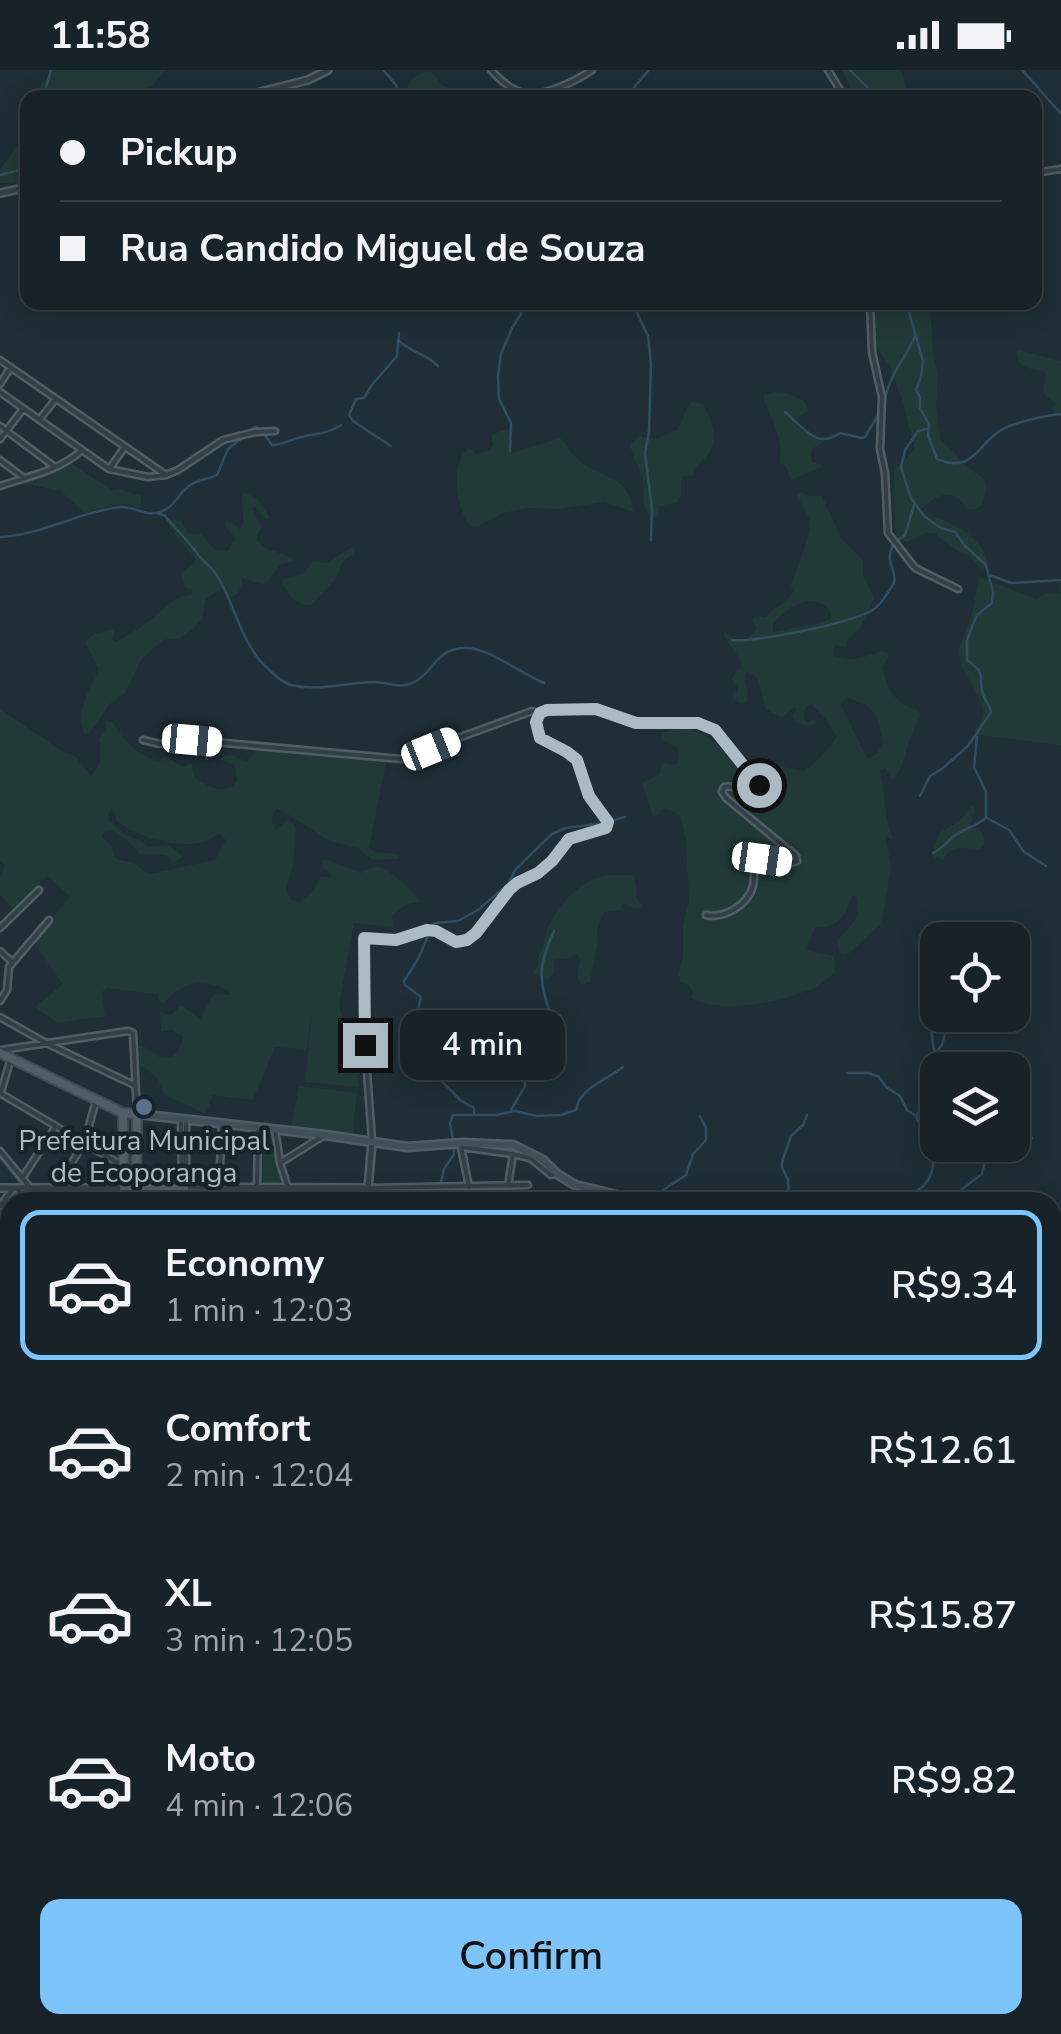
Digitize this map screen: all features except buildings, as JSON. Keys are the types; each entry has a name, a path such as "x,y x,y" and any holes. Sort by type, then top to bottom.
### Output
{"main road":[{"path":"0,1052 122,1114 325,1134 407,1148 513,1145 543,1160 575,1185 594,1192"},
{"path":"122,1114 123,1166 130,1188"},
{"path":"130,1188 138,1114"},
{"path":"130,1188 184,1187 185,1192"}],"street":[{"path":"269,90 308,80 328,70"},
{"path":"491,70 499,80 518,90"},
{"path":"548,90 574,83 592,70"},
{"path":"870,310 872,352 882,397 880,449 888,533 915,568 958,589"},
{"path":"0,360 166,475"},
{"path":"0,384 11,367"},
{"path":"0,392 109,469 148,477 166,475 222,440 275,430"},
{"path":"39,420 56,399"},
{"path":"0,440 23,409"},
{"path":"0,426 55,467"},
{"path":"109,469 124,448"},
{"path":"0,486 55,467 81,450"},
{"path":"0,460 24,478"},
{"path":"367,1192 372,1142 365,1045 364,938 396,940 427,930 456,942 467,940 509,890 538,873 569,839 606,828 608,822 589,796 577,760 540,738 536,722 540,713 596,709 636,723 698,723 715,730 759,785 753,792 724,786 722,792 796,856 797,861 756,860 750,894 718,918 706,916"},
{"path":"143,740 160,744 192,740 402,759 532,710 540,713"},
{"path":"0,928 38,890"},
{"path":"0,1000 7,990 13,963 49,920"},
{"path":"0,951 13,963"},
{"path":"0,986 7,990"},
{"path":"0,1017 134,1084"},
{"path":"0,1052 128,1030 133,1033 138,1114"},
{"path":"11,1058 0,1093 123,1166"},
{"path":"56,1189 82,1145 96,1100"},
{"path":"183,1119 184,1187 528,1186"},
{"path":"220,1187 222,1124"},
{"path":"23,1178 56,1126"},
{"path":"258,1128 260,1192"},
{"path":"274,1130 280,1163 293,1192"},
{"path":"280,1163 325,1134"},
{"path":"470,1186 461,1145 530,1158 552,1176 557,1174"},
{"path":"0,1151 34,1192"},
{"path":"508,1186 514,1154"},
{"path":"0,1189 130,1188 130,1192"}],"green space":[{"path":"52,70 166,70 153,85 140,90 37,90"},
{"path":"842,70 899,70 906,90 852,90"},
{"path":"431,72 442,85 453,90 407,90 416,76"},
{"path":"20,142 20,184 0,183 0,170"},
{"path":"873,310 930,310 933,356 938,372 936,407 940,440 986,485 983,504 976,509 968,510 956,497 944,495 920,510 970,535 984,552 986,568 981,569 970,556 934,533 907,542 898,539 894,471 914,449 904,405 889,366 875,345"},
{"path":"1017,350 1061,361 1061,417 1051,409 1056,403 1044,393 1044,372 1022,365"},
{"path":"774,392 804,401 808,410 795,424 825,440 811,453 812,462 822,467 791,480 780,462 778,436 763,396"},
{"path":"693,402 703,404 709,415 714,436 712,449 697,465 694,475 681,477 678,502 660,506 658,516 652,518 645,507 642,477 630,445 639,436 656,439 678,429"},
{"path":"511,427 512,453 560,438 582,463 622,485 633,512 605,502 559,509 528,508 470,526 458,497 459,464 469,448 476,454 490,450 491,435"},
{"path":"72,464 112,490 141,496 141,509 119,504 84,512 60,491 22,483"},
{"path":"244,492 258,500 270,517 266,520 252,508 262,528 257,541 293,558 292,561 280,565 267,582 242,578 240,590 233,597 229,598 222,588 206,599 202,619 179,638 163,640 142,658 125,693 110,704 85,735 82,710 99,669 85,642 110,629 116,642 178,597 192,595 192,589 185,588 181,573 194,564 195,558 166,519 181,521 189,534 201,534 215,550 227,551 235,540 225,522 240,529"},
{"path":"800,492 822,496 841,538 863,560 863,576 874,598 860,629 848,639 847,647 835,645 834,656 852,659 880,651 888,653 882,668 890,689 898,700 921,715 896,775 892,780 885,768 880,771 893,838 885,835 891,867 882,922 851,952 839,953 837,941 857,912 857,897 852,895 839,920 830,926 815,927 807,948 834,956 835,972 826,980 771,1002 720,1006 691,998 693,992 678,974 689,900 686,840 680,815 663,809 653,817 642,783 660,774 664,763 679,762 678,749 661,739 661,733 696,731 722,750 738,769 746,765 775,765 803,771 837,737 811,704 805,708 803,718 807,722 815,719 812,726 796,723 794,707 782,718 766,709 759,682 746,671 747,702 737,702 732,693 738,688 731,679 741,661 723,635 726,632 735,641 747,639 757,629 752,620 755,616 766,617 791,594 810,529 796,495","holes":["812,601 828,608 831,619 773,632 773,623 786,611","848,698 865,705 878,720 883,744 873,757 867,758 840,703"]},
{"path":"352,547 353,554 342,562 336,579 311,605 297,602 282,584 284,579 304,573 313,561 327,563"},
{"path":"979,577 1036,599 1048,593 1060,594 1061,579 1061,745 974,732 983,711 959,653"},
{"path":"0,709 75,756 91,776 99,763 99,739 106,721 113,723 137,751 158,761 166,756 183,767 191,763 195,778 217,789 227,789 237,781 235,765 221,759 223,756 234,755 246,762 258,750 387,758 369,847 375,852 400,854 398,859 373,860 358,848 330,841 277,809 272,820 276,830 287,820 296,828 293,866 286,887 290,899 300,902 311,894 321,876 331,878 323,868 326,859 360,873 372,868 387,870 421,902 398,910 392,917 393,927 354,923 339,1004 349,1045 354,1044 359,1087 305,1082 313,1003 307,1049 275,1047 253,1100 213,1095 206,1114 165,1095 156,1077 135,1061 135,1048 142,1045 161,1058 174,1055 182,1036 172,1030 161,1032 160,1012 171,1015 181,1005 200,1019 212,997 229,995 229,991 211,984 194,984 178,990 164,1004 157,994 107,988 102,992 105,1016 57,1023 35,1007 63,984 32,940 70,897 48,876 40,882 39,890 14,911 0,895 0,876 5,866 0,860","holes":["112,808 116,820 124,826 158,840 194,844 219,834 226,840 215,860 149,874 134,863 116,859 102,836 105,832 113,831 140,854 165,855 174,862 183,857 170,846 147,846 125,834 109,821 109,813"]},
{"path":"973,805 970,827 980,830 984,846 954,849 943,860 934,857 939,833 959,821"},
{"path":"609,875 634,875 636,896 642,907 634,909 624,903 620,910 604,912 597,928 590,982 580,982 581,960 577,954 554,960 554,974 547,980 533,973 558,910 581,886"},
{"path":"299,1086 357,1093 352,1136 291,1127"},
{"path":"260,1133 273,1133 282,1182 259,1180"}],"waterway":[{"path":"45,90 51,70"},
{"path":"383,70 398,90"},
{"path":"632,90 649,70"},
{"path":"850,70 870,90"},
{"path":"1022,70 1040,90"},
{"path":"1042,92 1061,113"},
{"path":"0,175 20,168"},
{"path":"510,451 511,423 499,399 498,376 501,354 521,310"},
{"path":"636,310 648,336 651,364 645,453 652,509 651,540"},
{"path":"908,310 923,361 916,390 937,459 960,463 1005,428 1061,414"},
{"path":"391,446 349,415 356,399 364,398 397,356 399,333"},
{"path":"884,405 892,377 915,336"},
{"path":"398,340 438,366"},
{"path":"785,412 810,434 824,439 840,433 865,437 880,412"},
{"path":"264,434 276,445 341,425"},
{"path":"247,432 255,427 260,429"},
{"path":"920,796 930,776 968,746 991,712 982,690 981,674 967,660 967,640 977,615 992,603 986,565 955,532 924,516 911,498 901,467 905,450 918,431 927,429"},
{"path":"0,537 31,532 106,509 126,507 149,513 165,510 192,484 217,475 228,449 243,437"},
{"path":"897,541 905,535 914,505"},
{"path":"158,513 165,516 214,572 257,657 288,684 407,685 449,651 468,648 496,657 544,683"},
{"path":"732,640 805,630 874,609 894,583 890,557 893,545"},
{"path":"990,575 1011,583 1061,580"},
{"path":"933,853 986,817 986,792 974,767 977,737"},
{"path":"611,821 625,817"},
{"path":"987,818 1009,830 1024,852 1046,866"},
{"path":"431,927 435,923 458,921 478,910 508,884 516,869 552,834 566,828 605,823"},
{"path":"511,1110 525,1086 527,1060 551,1016 542,973 554,931"},
{"path":"429,934 404,981 421,997 418,1009 423,1011 429,1027 431,1070 460,1100 474,1108 474,1114"},
{"path":"931,1032 935,1052"},
{"path":"917,1115 928,1094 935,1053 945,1032"},
{"path":"453,1140 453,1115 515,1111 537,1116 561,1115 576,1110 588,1090 623,1067"},
{"path":"847,1073 879,1077 900,1096 926,1133 933,1165 928,1180 915,1192"},
{"path":"789,1192 782,1162 791,1136 807,1115"},
{"path":"660,1192 686,1175 693,1154 706,1140 700,1116"},
{"path":"960,1192 982,1174 990,1157 1005,1155 1032,1138"},
{"path":"441,1182 454,1148"},
{"path":"0,1157 22,1185"}],"place":[{"name":"Prefeitura Municipal de Ecoporanga","path":"144,1107"}],"route":[{"path":"365,1045 364,938 396,940 427,930 456,942 467,940 509,890 538,873 569,839 606,828 608,822 589,796 577,760 540,738 536,722 540,713 596,709 636,723 698,723 715,730 759,785"}]}
